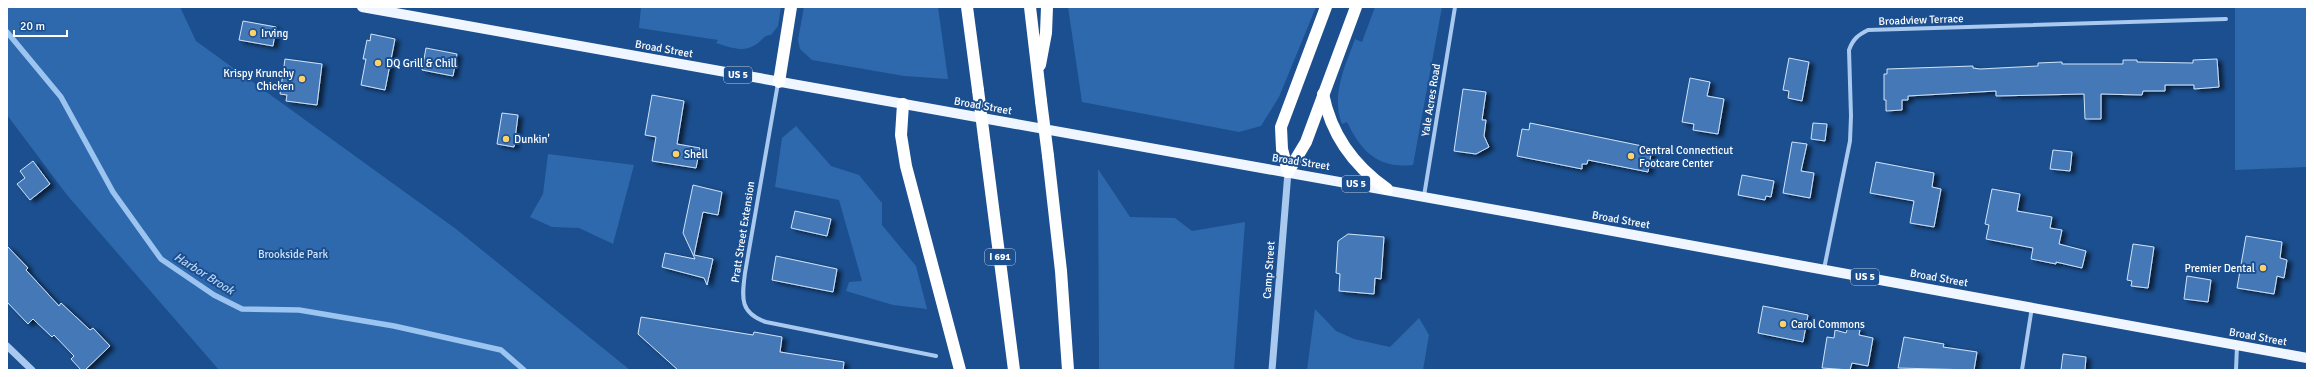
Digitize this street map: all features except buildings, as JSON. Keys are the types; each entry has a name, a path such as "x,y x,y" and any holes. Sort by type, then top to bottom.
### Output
{"highway":[{"path":"779,82 791,7"},
{"name":"I 691","path":"967,7 1014,370"},
{"path":"1030,7 1061,271 1068,370"},
{"path":"1038,74 1046,33 1047,7"},
{"path":"1288,172 1282,148 1283,122 1326,7"},
{"path":"1288,172 1304,146 1356,7"},
{"path":"1323,94 1330,121 1346,150 1369,174 1387,189"},
{"path":"903,104 902,146 906,166 960,370"}],"main road":[{"name":"Broad Street","path":"362,7 1387,189 2307,358"}],"street":[{"name":"Yale Acres Road","path":"1424,196 1455,7"},
{"name":"Broadview Terrace","path":"1824,270 1850,142 1852,116 1849,50 1853,40 1859,34 1868,30 2226,19"},
{"name":"Pratt Street Extension","path":"779,82 745,273 743,295 746,310 754,317 766,322 936,356"},
{"name":"Camp Street","path":"1272,370 1288,172"},
{"path":"2022,370 2032,307"},
{"path":"2236,370 2237,345"},
{"path":"7,346 32,370"}],"green space":[{"name":"Brookside Park","path":"7,7 180,7 196,41 456,229 630,370 219,370 67,195 7,115"},
{"path":"641,7 781,7 778,26 771,35 764,37 757,44 746,49 741,49 731,48 716,43 718,40 639,28"},
{"path":"804,7 938,7 948,79 904,76 812,60 800,49 798,40"},
{"path":"1068,7 1316,7 1279,97 1261,126 1239,132 1082,102"},
{"path":"1375,7 1442,7 1413,165 1390,164 1380,161 1372,156 1358,142 1347,122 1342,124 1339,113 1339,91 1344,70 1355,39 1362,42"},
{"path":"2235,7 2307,7 2307,167 2235,170"},
{"path":"796,126 831,166 859,175 882,203 882,225 916,266 927,309 893,305 846,291 849,282 862,281 839,200 775,187 782,138"},
{"path":"548,154 634,165 613,244 579,228 552,227 530,217 543,194"},
{"path":"1098,169 1130,217 1175,218 1192,231 1245,222 1234,370 1099,370"},
{"path":"1315,309 1336,331 1354,339 1390,347 1419,318 1429,335 1423,370 1307,370"}],"waterway":[{"name":"Harbor Brook","path":"7,32 61,97 113,192 161,259 214,295 242,309 299,310 394,326 501,350 524,370"}],"place":[{"name":"Irving","path":"253,33"},
{"name":"DQ Grill & Chill","path":"378,63"},
{"name":"Krispy Krunchy Chicken","path":"302,79"},
{"name":"Dunkin'","path":"506,139"},
{"name":"Shell","path":"676,154"},
{"name":"Central Connecticut Footcare Center","path":"1631,156"},
{"name":"Premier Dental","path":"2263,268"},
{"name":"Carol Commons","path":"1783,324"}]}
